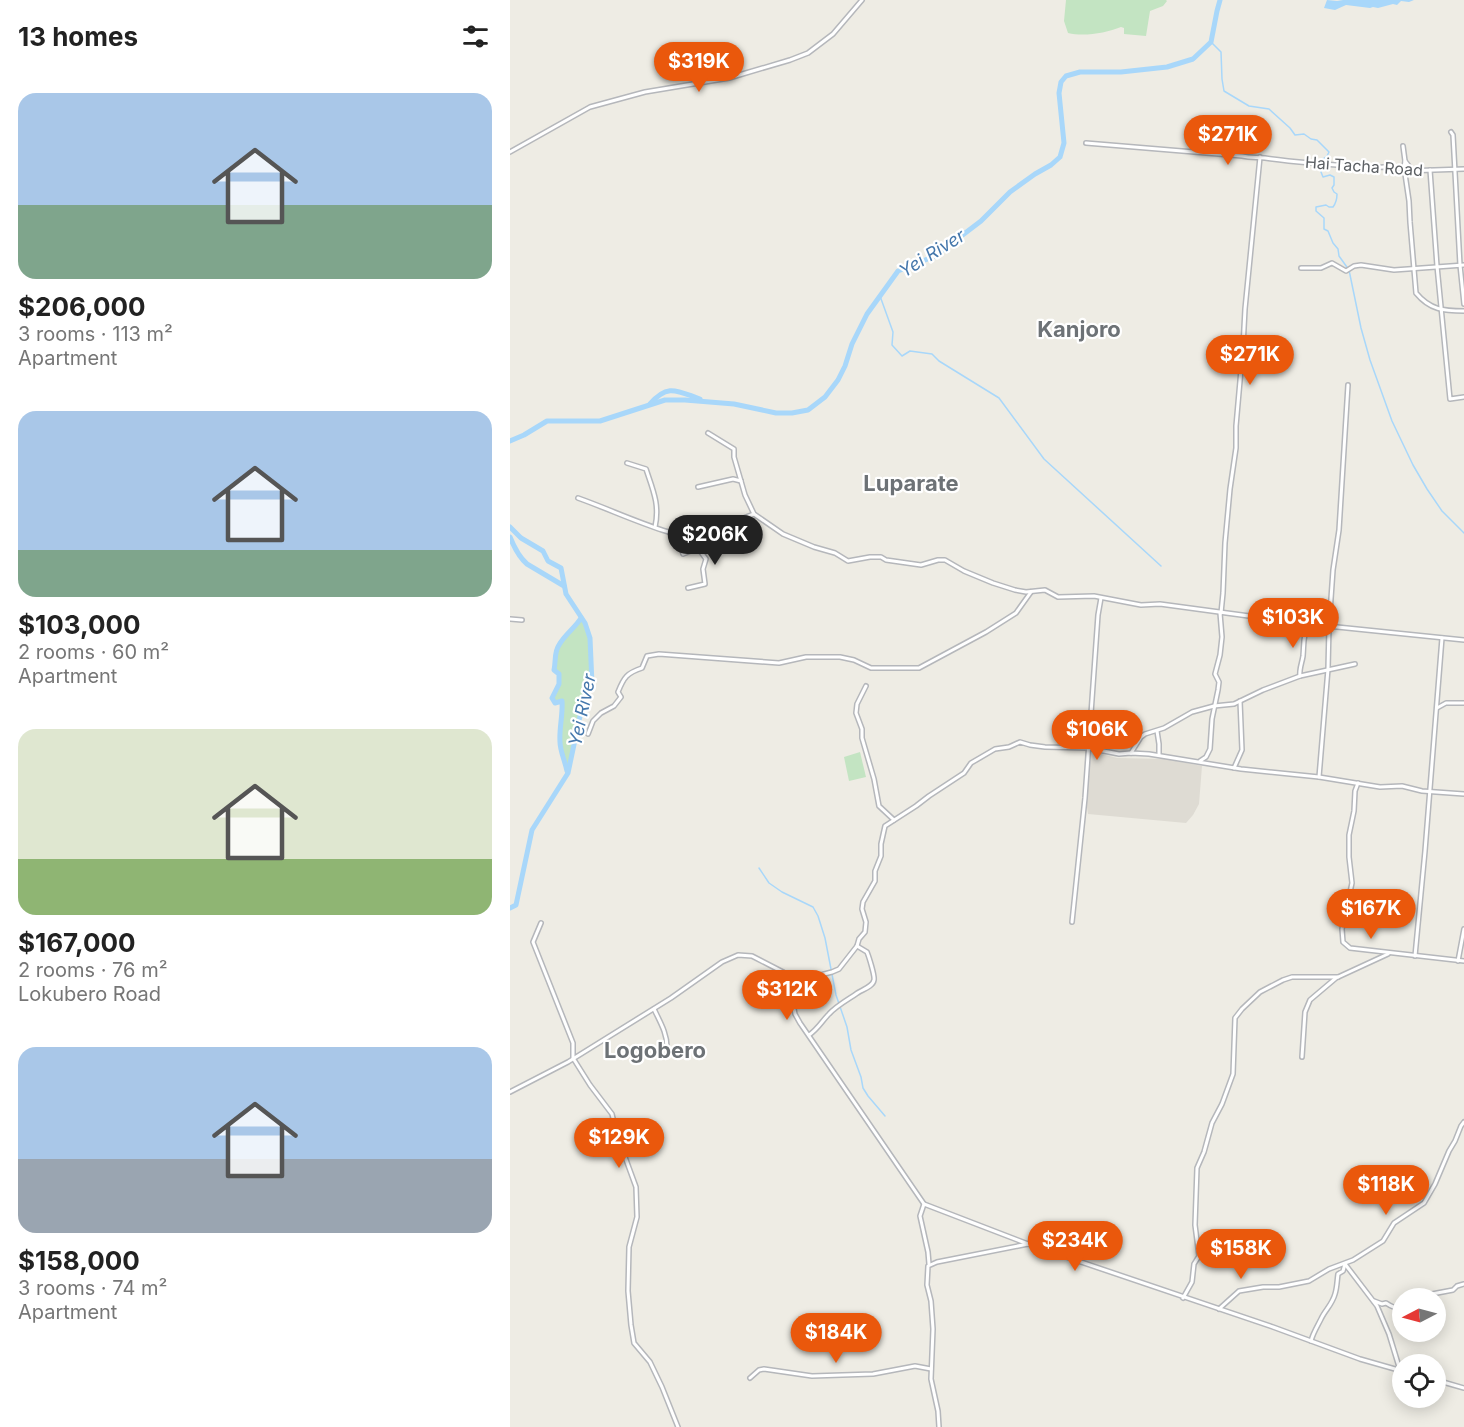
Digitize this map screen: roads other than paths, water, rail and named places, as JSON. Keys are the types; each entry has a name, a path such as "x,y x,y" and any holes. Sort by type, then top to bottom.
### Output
{"street":[{"path":"510,152 590,107 645,92 729,78 808,53 833,34 862,0"},
{"path":"1451,132 1464,304"},
{"name":"Hai Tacha Road","path":"1086,143 1242,156 1253,159 1260,157 1290,162 1401,168 1405,171 1464,169"},
{"path":"1403,146 1416,293 1423,301 1442,310 1464,311"},
{"path":"1199,761 1206,757 1210,749 1214,706 1219,684 1215,674 1220,655 1220,613 1225,543 1236,448 1245,309 1260,157"},
{"path":"1405,161 1413,171"},
{"path":"1430,170 1450,399 1464,397"},
{"path":"1301,268 1321,268 1332,263 1346,271 1354,266 1362,265 1394,270 1462,265"},
{"path":"1319,777 1348,386"},
{"path":"708,433 734,449 734,457 745,495 754,514 783,534 835,553 848,561 881,557 886,560 921,565 945,560 993,583 1015,590 1031,592 1045,590 1058,597 1094,596 1141,605 1160,604 1329,627 1464,640"},
{"path":"627,463 646,469 657,507 655,527"},
{"path":"698,487 733,479 741,481"},
{"path":"578,498 609,511 698,540 714,541 746,517 754,514"},
{"path":"679,535 679,547 683,554 698,548 706,559 703,569 705,584 688,588"},
{"path":"588,734 593,721 601,713 614,706 621,697 618,692 629,673 642,668 647,656 659,654 779,663 806,657 840,657 854,660 871,668 919,668 986,633 1016,613 1031,592"},
{"path":"1072,922 1085,798 1101,597"},
{"path":"510,619 522,620"},
{"path":"1300,676 1308,624"},
{"path":"1415,956 1442,638"},
{"path":"1131,753 1141,737 1164,728 1192,712 1240,701 1300,676 1356,664"},
{"path":"866,686 857,704 856,713 862,729 862,738 879,806 894,820"},
{"path":"1234,768 1242,750 1240,701"},
{"path":"1436,709 1446,703 1464,703"},
{"path":"1156,730 1159,755"},
{"path":"788,978 809,978 839,969 857,946 866,922 862,909 863,902 875,881 885,826 964,773 971,763 995,749 1020,742 1045,747 1088,748 1119,754 1159,755 1234,768 1319,777 1380,787 1402,786 1422,791 1464,794"},
{"path":"1358,783 1349,835 1352,884 1345,909 1343,942 1350,948 1464,961"},
{"path":"541,923 533,942 573,1043 573,1058 612,1114 617,1135 636,1187 637,1217 629,1247 628,1291 634,1343 650,1362 678,1427"},
{"path":"1458,961 1464,929"},
{"path":"809,1035 828,1014 874,981 867,952 857,946"},
{"path":"1302,1058 1305,1012 1310,1000 1338,977 1389,953"},
{"path":"510,1092 573,1058 671,999 722,962 738,955 756,958 783,972 788,978 795,1014 924,1204 1028,1244 1360,1359 1392,1368"},
{"path":"1183,1298 1192,1282 1194,1264 1199,1256 1195,1224 1197,1168 1212,1123 1233,1074 1235,1018 1260,992 1292,977 1338,977"},
{"path":"654,1009 667,1039 667,1047"},
{"path":"1220,1309 1239,1291 1309,1281 1383,1240 1394,1222 1424,1203 1464,1122"},
{"path":"924,1204 920,1216 928,1252 927,1285 931,1301 933,1342 931,1379 939,1427"},
{"path":"929,1264 1028,1244"},
{"path":"1345,1263 1377,1306 1396,1354"},
{"path":"1311,1341 1314,1330 1334,1299 1338,1274 1345,1263"},
{"path":"1446,1291 1464,1284"},
{"path":"1372,1300 1382,1304 1386,1302 1392,1306"},
{"path":"750,1378 759,1370 764,1369 812,1376 873,1374 915,1366 931,1369"},
{"path":"1446,1383 1464,1388"}],"water":[{"path":"1327,0 1414,0 1401,1 1397,5 1378,8 1346,5 1335,10 1324,8"}],"waterway":[{"name":"Yei River","path":"510,441 547,421 600,421 665,400 734,404 776,413 808,410 825,397 838,380 867,314 898,271 935,256 981,221 1010,192 1060,157 1064,143 1059,93 1061,82 1066,76 1080,72 1121,72 1167,67 1193,59 1211,42 1220,0"},
{"path":"1211,42 1221,52 1224,91 1249,106 1269,109 1295,135 1304,134 1317,140 1329,152 1323,159"},
{"path":"1322,165 1323,177 1330,175 1334,177 1332,188 1337,198 1333,207 1326,205 1316,207 1316,211 1324,218 1324,229 1328,231 1338,249 1339,256 1349,270 1370,360 1392,421 1427,489 1442,511 1464,533"},
{"path":"880,296 893,332 892,345 902,356 910,351 932,354 939,361 999,398 1044,459 1161,566"},
{"path":"650,404 656,397 668,391 700,399"},
{"name":"Yei River","path":"510,527 521,538 543,551 548,561 561,568 566,594 585,623 590,638 592,684 587,689 583,702 568,773 532,830 516,905 510,908"},
{"path":"510,537 517,552 527,564 564,586"},
{"path":"567,771 560,745 562,701 555,703 552,698 559,684 559,674 554,670 557,648 581,618"},
{"path":"759,868 769,883 813,907 818,916 825,938 836,995 863,1088 885,1116"}],"district":[{"name":"Kanjoro","path":"1079,329"},
{"name":"Luparate","path":"911,483"},
{"name":"Logobero","path":"655,1050"}]}
